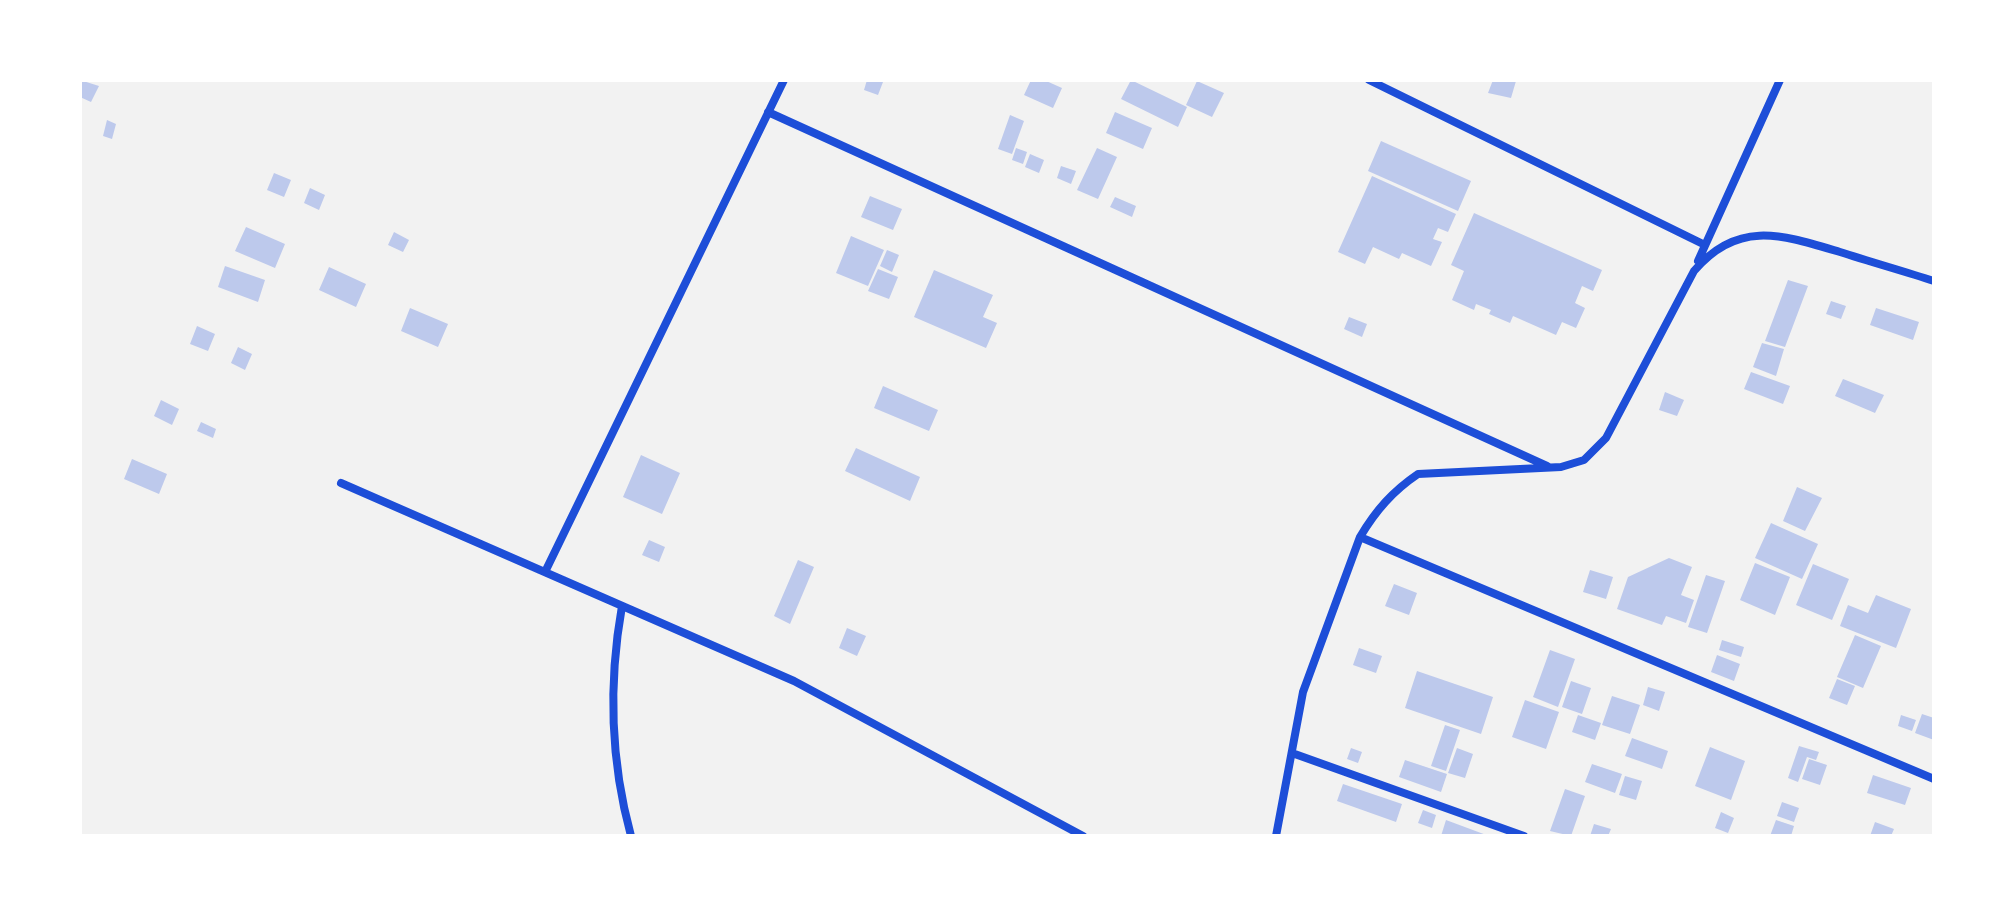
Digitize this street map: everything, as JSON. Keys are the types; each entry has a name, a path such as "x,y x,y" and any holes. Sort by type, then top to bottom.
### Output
{"street":[{"path":"545,572 784,80"},
{"path":"1369,80 1705,245"},
{"path":"1276,836 1303,692 1360,537 1387,498 1418,474 1561,467 1584,460 1606,438 1694,271 1780,80"},
{"path":"768,112 1549,467"},
{"path":"1694,271 1705,257 1735,239 1771,234 1934,281"},
{"path":"341,483 794,681 1083,836"},
{"path":"1360,537 1934,779"},
{"path":"622,606 615,643 611,718 615,760 631,836"},
{"path":"1292,753 1524,836"}],"building":[{"path":"80,80 99,86 91,102 80,97"},
{"path":"867,80 883,82 878,95 864,90"},
{"path":"1031,80 1044,80 1062,88 1053,108 1024,95"},
{"path":"1131,80 1187,107 1178,127 1121,99"},
{"path":"1493,80 1516,81 1511,98 1488,93"},
{"path":"1197,81 1224,93 1212,117 1186,105"},
{"path":"1115,112 1152,128 1143,149 1106,133"},
{"path":"1010,115 1024,121 1012,154 998,149"},
{"path":"107,120 116,124 112,139 103,136"},
{"path":"1381,141 1471,181 1458,211 1368,171"},
{"path":"1016,148 1027,152 1023,164 1012,160"},
{"path":"1097,148 1117,157 1098,199 1077,190"},
{"path":"1030,154 1044,160 1039,173 1025,167"},
{"path":"1061,166 1076,171 1071,184 1057,178"},
{"path":"274,173 291,180 284,197 267,190"},
{"path":"1372,176 1456,214 1448,232 1438,228 1433,239 1442,242 1431,266 1402,253 1399,259 1373,247 1365,264 1338,252"},
{"path":"310,188 325,195 319,210 304,203"},
{"path":"870,196 902,209 893,230 861,217"},
{"path":"1115,197 1136,206 1132,217 1110,207"},
{"path":"1474,213 1602,270 1593,291 1582,286 1575,303 1585,308 1576,328 1562,322 1556,335 1513,316 1510,323 1476,304 1474,310 1452,300 1464,271 1451,265"},
{"path":"246,227 285,244 275,268 235,251"},
{"path":"394,232 409,240 403,252 388,245"},
{"path":"851,236 884,250 868,286 836,273"},
{"path":"887,250 899,255 892,272 880,266"},
{"path":"225,266 265,280 258,302 218,287"},
{"path":"329,267 366,284 356,307 319,290"},
{"path":"878,269 898,277 889,299 868,291"},
{"path":"934,270 993,295 983,317 997,323 986,348 914,317"},
{"path":"1788,280 1808,286 1785,347 1765,341"},
{"path":"1831,301 1846,306 1841,319 1826,314"},
{"path":"410,308 448,324 438,347 401,331"},
{"path":"1876,308 1919,322 1913,340 1870,325"},
{"path":"1349,317 1367,324 1362,337 1344,329"},
{"path":"197,326 215,334 208,351 190,344"},
{"path":"1762,343 1784,349 1776,376 1753,367"},
{"path":"238,347 252,354 245,370 231,363"},
{"path":"1751,372 1790,386 1783,404 1744,389"},
{"path":"1843,379 1884,395 1875,413 1835,396"},
{"path":"883,386 938,410 929,431 874,408"},
{"path":"1665,392 1684,400 1677,416 1659,410"},
{"path":"161,400 179,409 172,425 154,416"},
{"path":"201,422 216,429 213,438 197,431"},
{"path":"856,448 920,477 910,501 845,471"},
{"path":"641,455 680,473 662,514 623,497"},
{"path":"132,459 167,474 159,494 124,479"},
{"path":"1797,487 1822,498 1805,531 1783,521"},
{"path":"1771,523 1818,544 1802,579 1755,558"},
{"path":"649,540 665,547 659,562 642,555"},
{"path":"1669,558 1692,567 1681,595 1694,600 1686,623 1666,616 1662,625 1617,609 1628,577"},
{"path":"798,560 814,567 790,624 774,616"},
{"path":"1755,563 1790,577 1775,615 1740,600"},
{"path":"1813,564 1849,579 1832,620 1796,605"},
{"path":"1590,570 1613,577 1606,599 1583,592"},
{"path":"1706,575 1725,581 1707,633 1688,627"},
{"path":"1394,584 1417,593 1409,615 1385,606"},
{"path":"1876,595 1911,609 1896,648 1840,626 1848,605 1868,613"},
{"path":"847,628 866,636 857,656 839,648"},
{"path":"1855,635 1881,646 1863,688 1837,677"},
{"path":"1722,640 1744,647 1741,657 1719,650"},
{"path":"1359,648 1382,656 1376,673 1353,665"},
{"path":"1550,650 1575,659 1558,707 1533,697"},
{"path":"1717,655 1740,664 1734,681 1711,672"},
{"path":"1417,671 1493,697 1481,734 1405,708"},
{"path":"1837,679 1855,686 1847,705 1829,698"},
{"path":"1571,681 1591,688 1582,714 1562,707"},
{"path":"1648,687 1665,692 1659,711 1643,705"},
{"path":"1612,696 1640,705 1630,734 1602,725"},
{"path":"1525,700 1559,712 1546,749 1512,737"},
{"path":"1922,714 1934,718 1934,740 1915,733"},
{"path":"1578,715 1601,723 1595,740 1572,732"},
{"path":"1901,715 1916,720 1912,731 1898,726"},
{"path":"1445,725 1460,730 1446,771 1431,766"},
{"path":"1632,738 1668,751 1662,769 1625,756"},
{"path":"1799,746 1819,752 1816,760 1807,757 1798,782 1788,778"},
{"path":"1710,747 1745,761 1731,800 1695,786"},
{"path":"1351,748 1362,752 1358,763 1347,759"},
{"path":"1457,748 1473,754 1465,778 1448,773"},
{"path":"1809,759 1827,765 1820,785 1802,779"},
{"path":"1405,760 1447,774 1441,792 1399,777"},
{"path":"1592,764 1622,774 1615,793 1585,782"},
{"path":"1873,775 1911,788 1905,805 1867,793"},
{"path":"1625,776 1642,781 1636,800 1619,795"},
{"path":"1343,784 1402,804 1396,822 1337,801"},
{"path":"1565,789 1585,796 1571,836 1550,831"},
{"path":"1782,802 1799,808 1794,822 1777,816"},
{"path":"1423,810 1436,815 1432,828 1418,823"},
{"path":"1721,812 1734,818 1728,833 1715,828"},
{"path":"1446,820 1489,836 1441,836"},
{"path":"1776,820 1794,826 1791,836 1770,836"},
{"path":"1875,822 1894,829 1891,836 1870,836"},
{"path":"1594,824 1611,829 1608,836 1590,836"}]}
